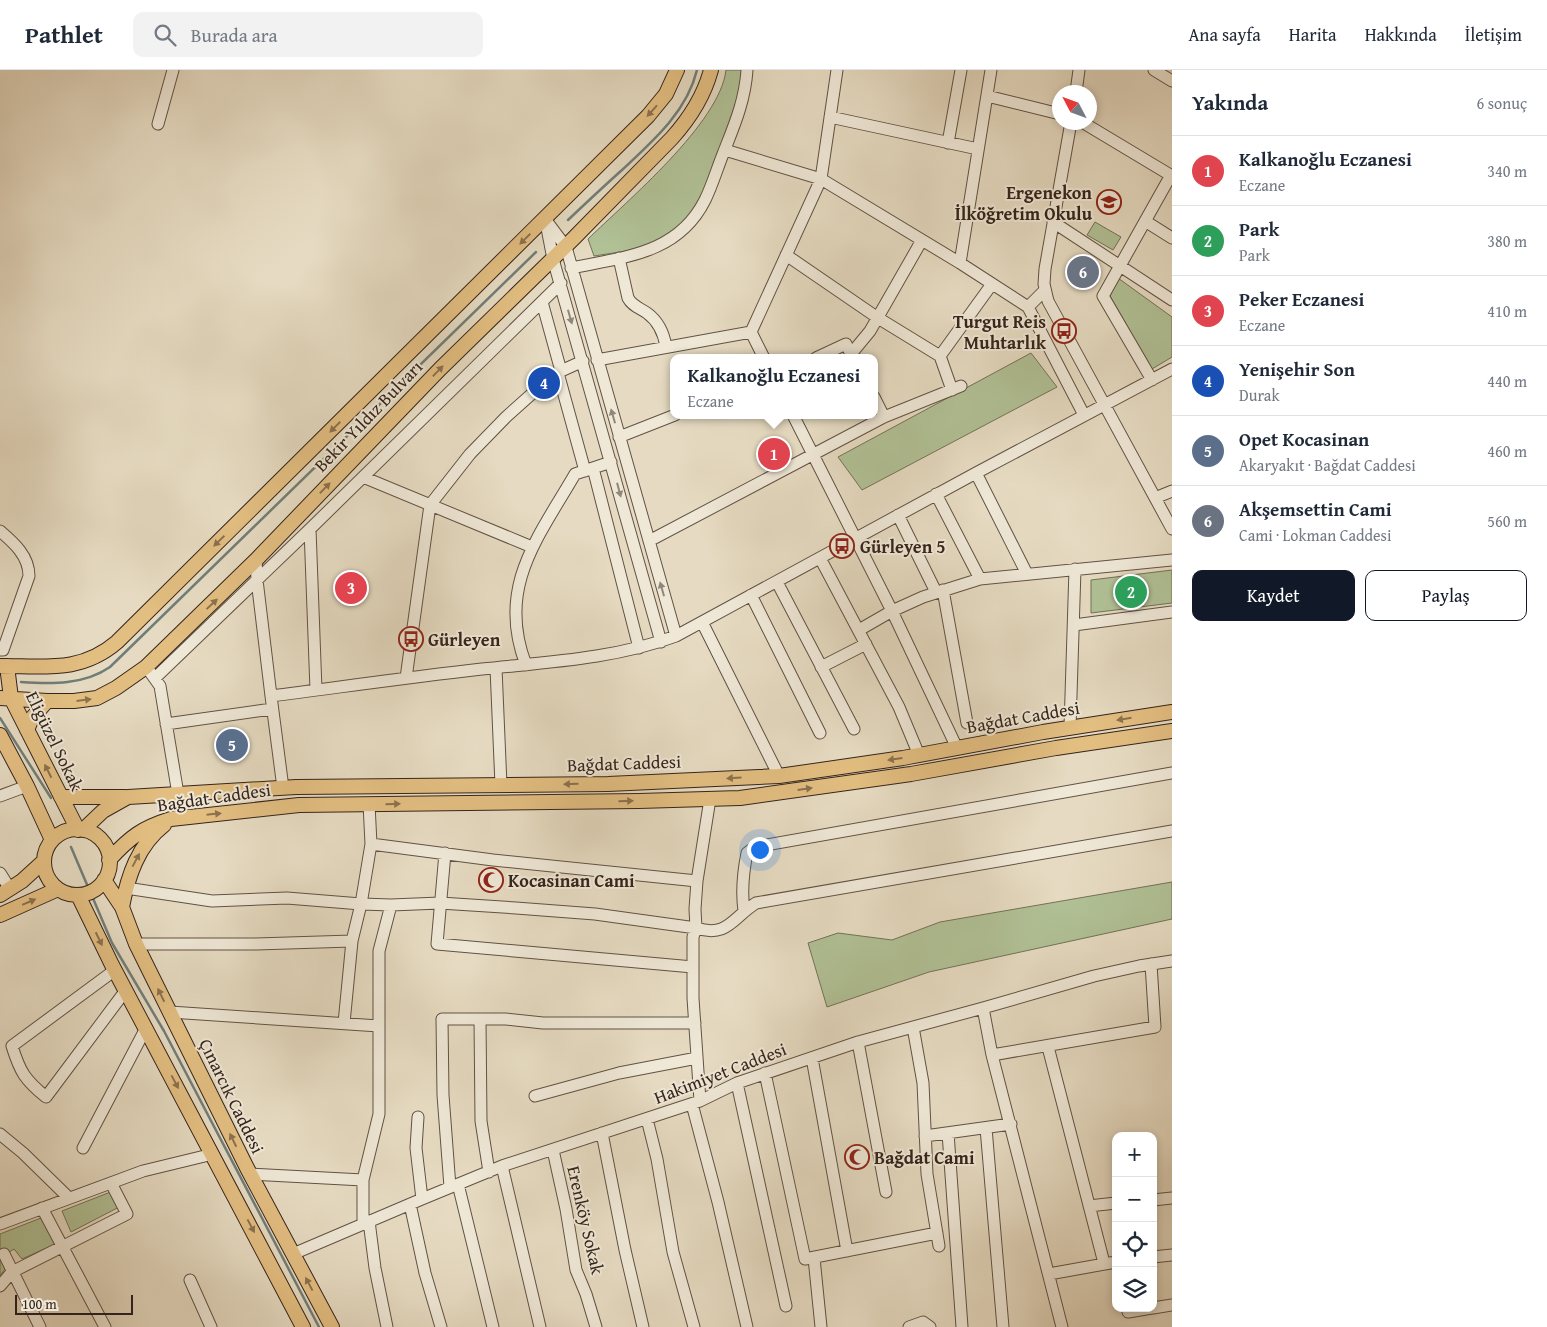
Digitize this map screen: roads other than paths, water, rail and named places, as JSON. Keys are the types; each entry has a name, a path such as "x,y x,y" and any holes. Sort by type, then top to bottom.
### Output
{"main road":[{"name":"Bekir Yıldız Bulvarı","path":"4,666 71,665 96,657 111,648 655,109 666,94 677,70"},
{"name":"Bekir Yıldız Bulvarı","path":"6,698 74,701 97,698 150,672 440,368 566,247 680,130 698,102 711,70"},
{"name":"Eligüzel Sokak","path":"4,666 6,698 27,730 61,798 80,830"},
{"path":"27,730 32,718 47,701"},
{"name":"Bağdat Caddesi","path":"80,830 103,811 128,797 283,788 608,784 779,776 919,755 1172,712"},
{"name":"Bağdat Caddesi","path":"109,860 135,834 152,825 171,819 299,805 740,798 911,774 1056,748 1172,731"},
{"path":"0,736 27,786 52,840"},
{"path":"61,798 128,797"},
{"path":"122,906 132,869 143,848 154,832 171,819"},
{"path":"72,830 80,830 93,834 102,841 107,850 108,870 104,880 97,888 88,893 68,894 58,889 45,872 46,850 52,840 61,834 72,830"},
{"path":"5,892 22,881 44,861"},
{"name":"Çınarcık Caddesi","path":"104,880 122,906 136,944 250,1174 332,1327"},
{"path":"0,915 58,889"},
{"path":"78,895 115,970 303,1327"}],"street":[{"path":"158,124 173,70"},
{"path":"571,268 643,253 660,246 690,224 705,200 738,117 745,90 747,70"},
{"path":"751,332 821,179 837,70"},
{"path":"948,143 961,70"},
{"path":"960,263 991,70"},
{"path":"1077,85 1079,70"},
{"path":"1156,71 1172,81"},
{"path":"987,96 1052,112"},
{"path":"830,117 978,149"},
{"path":"1070,130 1045,269 1045,290 1048,301 1103,405 1172,529"},
{"path":"1095,130 1171,175 1103,296 1152,380"},
{"path":"725,150 821,179 1028,306 1084,415"},
{"path":"545,219 566,247 676,636"},
{"path":"545,219 554,258 661,642"},
{"path":"1145,221 1172,238"},
{"path":"1053,222 1172,300"},
{"path":"853,354 878,318 922,240"},
{"path":"649,541 884,417 956,388 940,356 878,318 786,255"},
{"path":"619,258 631,304 646,312 654,320 660,329 666,347"},
{"path":"178,794 160,686 150,672 257,580 561,283"},
{"path":"940,356 992,284"},
{"path":"1028,306 1045,290"},
{"path":"542,302 560,372 639,648"},
{"path":"597,360 751,332"},
{"path":"751,332 762,354"},
{"path":"825,354 846,344 851,354"},
{"path":"406,678 430,505 487,435 534,391 560,372 583,361"},
{"path":"271,696 622,652 661,642 751,596 936,494 1172,369"},
{"path":"878,405 884,417"},
{"path":"619,437 670,417"},
{"path":"795,419 892,611 957,748"},
{"path":"526,664 517,633 515,611 520,579 532,547 576,474 612,462"},
{"path":"976,473 1027,574"},
{"path":"363,477 532,547"},
{"path":"1154,498 1172,491"},
{"path":"936,494 980,579"},
{"path":"898,515 939,591 967,723"},
{"path":"310,529 316,690"},
{"path":"0,531 22,553 27,561 29,571 28,580 1,650 4,666"},
{"path":"820,558 899,707 919,755"},
{"path":"256,560 272,709 283,788"},
{"path":"859,630 892,611 939,591 980,579 1172,560"},
{"path":"1070,728 1075,569"},
{"path":"777,582 854,729"},
{"path":"751,596 820,733"},
{"path":"1074,625 1172,612"},
{"path":"702,622 779,776"},
{"path":"821,667 866,644"},
{"path":"496,668 501,785"},
{"path":"166,724 272,709"},
{"path":"744,911 741,894 742,879 747,853 755,847 1172,774"},
{"path":"0,796 27,786"},
{"path":"710,799 694,909 696,928 693,937 697,1058 696,1102 747,1327"},
{"path":"344,1023 352,941 361,904 370,844 368,804"},
{"path":"126,888 212,901 286,898 391,905 440,903 595,914 696,928 708,932 728,926 756,903 1172,831"},
{"path":"370,844 493,860 697,881"},
{"path":"445,853 438,944 693,967"},
{"path":"0,873 5,892"},
{"path":"387,1327 366,1222 363,1180 379,1114 379,951 391,905"},
{"path":"136,944 256,944 352,941"},
{"name":"Hakimiyet Caddesi","path":"293,1254 502,1166 696,1102 737,1083 858,1042 1094,976 1172,961"},
{"path":"992,1055 1155,1027 1151,964"},
{"path":"115,970 12,1046 25,1079 46,1097 126,990"},
{"path":"983,1008 992,1055 1062,1327"},
{"path":"170,1012 379,1026"},
{"path":"492,1327 454,1185 444,1112 442,1019 506,1018 543,1023 695,1023"},
{"path":"480,1019 481,1120 489,1172"},
{"path":"913,1027 923,1083 927,1174 939,1246"},
{"path":"83,1148 146,1028"},
{"path":"858,1042 886,1192"},
{"path":"1048,1046 1090,1206 1110,1262 1049,1274"},
{"path":"535,1096 619,1073 697,1058"},
{"path":"812,1058 847,1251"},
{"path":"766,1073 805,1259 937,1233"},
{"path":"737,1083 786,1306"},
{"path":"418,1117 416,1148 422,1199"},
{"path":"647,1119 657,1159 674,1252 694,1327"},
{"path":"926,1136 1011,1124"},
{"path":"986,1128 1003,1327"},
{"path":"948,1133 962,1327"},
{"path":"0,1134 23,1153 69,1198"},
{"path":"602,1134 625,1250 643,1327"},
{"name":"Erenköy Sokak","path":"553,1150 566,1209 576,1270 596,1327"},
{"path":"0,1224 143,1171 213,1154"},
{"path":"502,1166 540,1327"},
{"path":"250,1174 363,1180"},
{"path":"0,1286 12,1272 127,1214 111,1183"},
{"path":"1157,1200 1172,1198"},
{"path":"1090,1206 1112,1203"},
{"path":"410,1204 425,1273 441,1327"},
{"path":"42,1208 104,1327"},
{"path":"4,1254 40,1327"},
{"path":"1157,1257 1172,1255"},
{"path":"814,1258 821,1327"},
{"path":"190,1280 211,1327"},
{"path":"1157,1307 1172,1305"},
{"path":"909,1327 923,1322 930,1327"}],"waterway":[{"path":"568,220 667,125 685,99 697,70"},
{"path":"21,682 56,683 79,680 100,673 110,667 536,252"},
{"path":"0,718 51,798"},
{"path":"71,847 88,887"},
{"path":"92,896 112,943 164,1031 319,1327"}],"place":[{"name":"Ergenekon İlköğretim Okulu","path":"1109,202"},
{"name":"Akşemsettin Cami","path":"1083,272"},
{"name":"Turgut Reis Muhtarlık","path":"1064,331"},
{"name":"Yenişehir Son","path":"544,383"},
{"name":"Kalkanoğlu Eczanesi","path":"774,454"},
{"name":"Gürleyen 5","path":"842,546"},
{"name":"Peker Eczanesi","path":"351,588"},
{"name":"Park","path":"1131,592"},
{"name":"Gürleyen","path":"411,639"},
{"name":"Opet Kocasinan","path":"232,745"},
{"name":"Kocasinan Cami","path":"491,880"},
{"name":"Bağdat Cami","path":"857,1157"}]}
